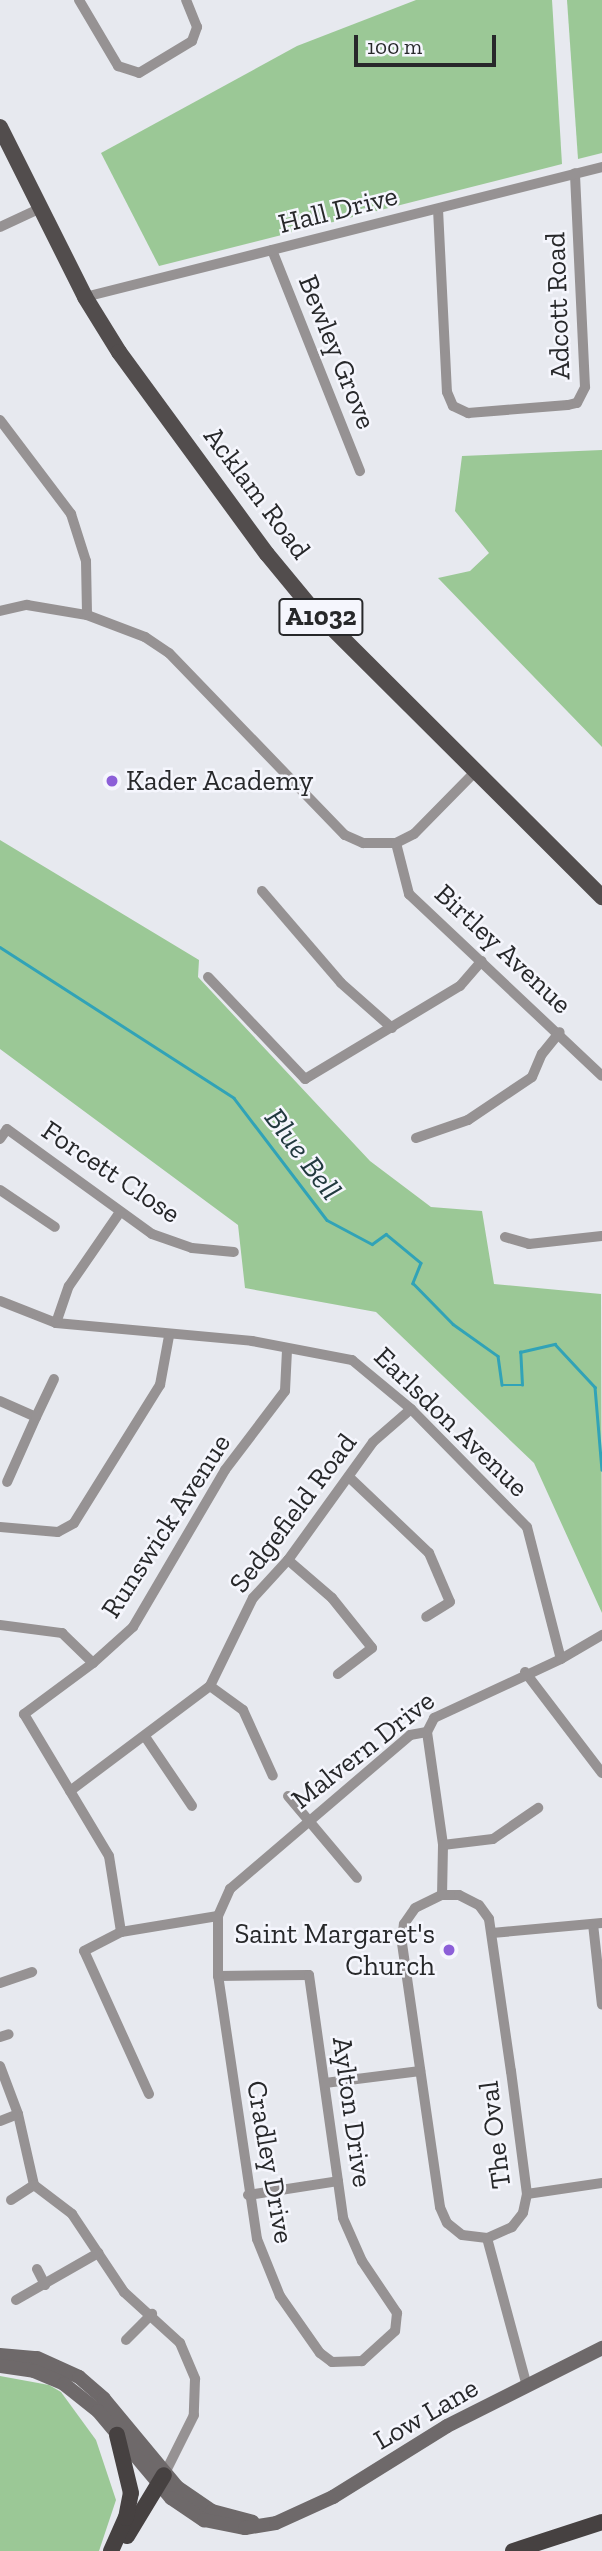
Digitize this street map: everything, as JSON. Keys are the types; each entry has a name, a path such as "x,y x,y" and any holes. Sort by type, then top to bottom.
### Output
{"highway":[{"path":"111,2551 126,2518 131,2493 117,2435"},
{"path":"118,2551 161,2481"},
{"path":"513,2551 602,2522"}],"main road":[{"name":"Acklam Road","path":"0,127 85,297 119,352 301,595 602,897"},
{"name":"Low Lane","path":"0,2366 34,2371 64,2384 86,2400 185,2508 217,2524 245,2528 275,2523 333,2497 447,2426 602,2348"},
{"name":"Low Lane","path":"0,2354 37,2358 79,2377 104,2399 161,2481"}],"street":[{"path":"79,0 118,66 139,73 192,41 197,27 186,0"},
{"name":"Hall Drive","path":"85,297 602,167"},
{"name":"Adcott Road","path":"438,209 447,392 453,407 468,413 577,403 585,387 575,173"},
{"path":"0,227 41,208"},
{"name":"Bewley Grove","path":"272,250 360,471"},
{"path":"0,420 71,514 86,561 87,615"},
{"path":"2,606 27,605 87,615 125,627 169,653 345,835 363,843 396,843 414,834 476,771"},
{"name":"Birtley Avenue","path":"396,843 409,894 601,1072"},
{"path":"262,891 341,984 392,1028"},
{"path":"208,976 305,1079 460,986 482,961"},
{"path":"416,1138 468,1120 532,1077 542,1054 560,1032"},
{"name":"Forcett Close","path":"0,1139 7,1129 120,1212 180,1245 234,1252"},
{"path":"0,1189 55,1227"},
{"path":"56,1323 69,1286 120,1212"},
{"path":"505,1237 529,1244 602,1236"},
{"name":"Earlsdon Avenue","path":"0,1301 56,1323 170,1336 252,1341 286,1350 352,1360 411,1409 527,1527 561,1659"},
{"path":"0,1527 58,1532 74,1523 160,1385 170,1336"},
{"name":"Runswick Avenue","path":"0,1625 62,1633 93,1663 133,1627 225,1470 285,1391 286,1350"},
{"path":"7,1482 8,1468 54,1379"},
{"path":"0,1401 36,1417"},
{"name":"Sedgefield Road","path":"69,1791 146,1738 210,1686 253,1598 288,1560 350,1478 373,1442 411,1409"},
{"path":"350,1478 429,1553 450,1602 426,1617"},
{"path":"288,1560 332,1598 372,1648 338,1674"},
{"name":"Malvern Drive","path":"218,1916 230,1889 410,1735 427,1732 434,1718 525,1672 561,1659 602,1635"},
{"path":"93,1663 24,1714 109,1856 121,1932"},
{"path":"525,1672 602,1773"},
{"path":"210,1686 243,1710 273,1776"},
{"path":"427,1732 443,1845 442,1895 415,1908 404,1924 402,1942 440,2207 447,2223 461,2235 487,2238 527,2386"},
{"path":"146,1738 192,1807"},
{"path":"288,1796 357,1878"},
{"path":"443,1845 493,1839 538,1808"},
{"name":"The Oval","path":"442,1895 458,1895 479,1905 489,1919 527,2194 523,2213 512,2227 487,2238"},
{"path":"149,2094 83,1951 121,1932 218,1916"},
{"name":"Cradley Drive","path":"218,1916 218,1976 248,2195 267,2270 298,2326 320,2353 332,2362 362,2361 395,2331"},
{"path":"492,1933 597,1923 602,2005"},
{"path":"0,1983 32,1972"},
{"name":"Aylton Drive","path":"218,1976 309,1975 338,2181 352,2243 391,2300 397,2313 395,2331"},
{"path":"0,2066 18,2114 34,2185 72,2214 124,2292 152,2314 180,2343 195,2379 194,2415 161,2481"},
{"path":"325,2084 420,2071"},
{"path":"0,2121 18,2114"},
{"path":"248,2195 338,2181"},
{"path":"527,2194 602,2183"},
{"path":"11,2200 34,2185"},
{"path":"16,2300 98,2253"},
{"path":"37,2269 45,2285"},
{"path":"126,2340 152,2314"}],"green space":[{"path":"416,0 552,0 562,164 159,266 101,153 297,46"},
{"path":"567,0 602,0 602,153 578,159"},
{"path":"602,450 602,747 438,578 470,571 489,553 455,511 462,456"},
{"path":"0,840 199,960 198,977 370,1161 431,1207 482,1211 494,1284 601,1294 602,1613 534,1463 376,1312 245,1288 238,1225 0,1049"},
{"path":"0,2376 49,2385 61,2392 96,2440 116,2500 99,2551 0,2551"}],"waterway":[{"name":"Blue Bell","path":"0,947 234,1098 327,1220 372,1244 386,1234 421,1263 413,1283 453,1324 498,1356 502,1385 522,1385 520,1352 555,1344 595,1387 602,1470"}],"place":[{"name":"Kader Academy","path":"112,781"},
{"name":"Saint Margaret's Church","path":"449,1950"}]}
